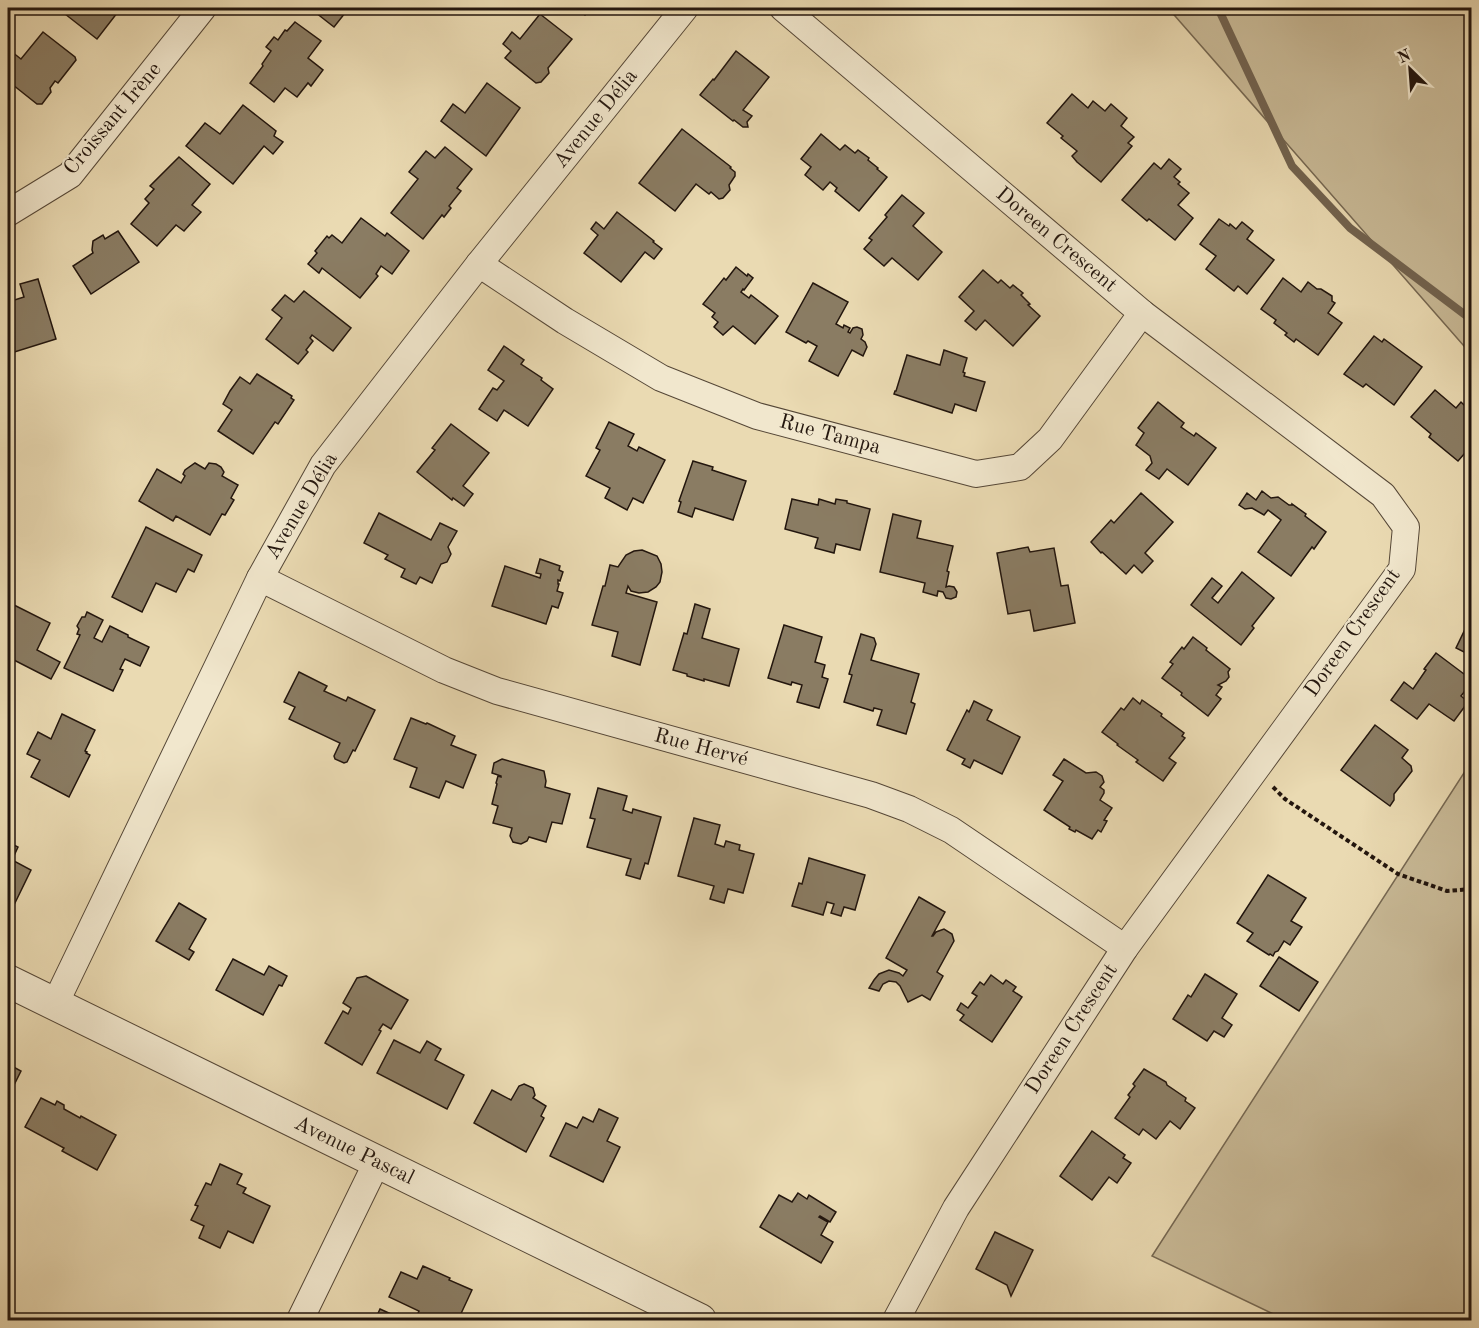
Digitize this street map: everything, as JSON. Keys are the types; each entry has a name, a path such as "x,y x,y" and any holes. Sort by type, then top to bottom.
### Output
{"street":[{"name":"Croissant Irène","path":"8,213 70,176 203,8"},
{"name":"Avenue Délia","path":"55,1004 260,578 323,465 479,264 685,8"},
{"name":"Doreen Crescent","path":"783,8 1142,313 1383,495 1406,527 1402,568 1125,948 956,1208 896,1320"},
{"name":"Rue Tampa","path":"479,264 565,321 661,378 757,416 976,474 1020,467 1050,439 1142,313"},
{"name":"Rue Hervé","path":"260,578 444,670 497,691 871,795 909,809 951,830 1125,948"},
{"name":"Avenue Pascal","path":"8,981 700,1320"},
{"path":"300,1320 377,1162"}],"path":[{"path":"1254,771 1285,799 1398,874 1447,891 1472,889"}],"shaded area":[{"path":"1168,8 1471,8 1471,354"},
{"path":"1471,762 1471,1320 1286,1320 1152,1256"}],"building":[{"path":"70,8 121,8 97,39 65,14"},
{"path":"312,8 349,8 334,27"},
{"path":"575,8 591,8 585,15"},
{"path":"540,14 572,39 548,68 549,73 541,82 536,83 505,58 511,51 503,44 512,32 520,39"},
{"path":"295,22 321,41 308,58 323,70 311,86 308,83 297,97 285,88 274,102 250,83 271,51 266,47 274,37 278,40"},
{"path":"43,32 76,60 58,83 55,81 50,88 51,92 42,104 37,104 8,81 8,75 12,70 8,67 8,57 12,52 21,59"},
{"path":"736,51 769,77 743,110 752,116 747,122 748,127 743,127 733,121 700,95"},
{"path":"487,83 520,108 486,156 441,121 453,104 465,113"},
{"path":"1072,94 1088,108 1093,101 1105,111 1111,104 1127,118 1121,126 1134,137 1128,143 1132,146 1101,182 1077,162 1072,156 1077,151 1047,123"},
{"path":"243,105 276,131 274,136 283,142 273,154 264,146 233,184 186,146 205,123 220,134"},
{"path":"682,129 731,167 735,176 729,185 730,190 723,198 719,199 711,192 709,194 696,184 675,211 639,183"},
{"path":"821,134 840,150 845,145 855,153 858,150 887,177 859,211 835,191 837,188 830,182 823,190 805,175 811,167 801,159"},
{"path":"445,147 472,169 457,188 461,191 449,206 451,208 444,217 442,215 423,239 391,213 418,179 409,172 426,151 435,158"},
{"path":"179,157 210,184 192,205 201,212 184,231 176,225 157,246 131,224 149,203 145,199 154,189 150,186"},
{"path":"1169,159 1181,169 1174,177 1180,182 1178,184 1189,193 1178,205 1193,218 1175,240 1122,200 1154,163 1161,169"},
{"path":"902,195 924,213 913,226 942,252 918,280 892,258 884,266 864,249 872,240 869,238 887,217 885,215"},
{"path":"617,212 662,249 654,259 645,252 621,282 584,253 598,235 591,229 596,222 604,229"},
{"path":"361,218 385,236 387,233 409,251 392,274 381,266 376,274 378,276 360,298 322,268 319,273 308,264 327,236 329,238 332,235 342,243"},
{"path":"1219,219 1236,229 1242,222 1253,231 1247,239 1274,260 1247,294 1238,286 1234,291 1206,269 1216,256 1200,244"},
{"path":"118,231 139,262 91,294 73,266 93,253 93,241 103,235 105,239"},
{"path":"736,267 753,278 741,292 749,298 751,295 778,316 755,344 733,326 723,335 714,327 718,322 712,317 715,313 703,304"},
{"path":"983,270 998,283 1001,280 1010,288 1013,285 1023,293 1021,295 1030,304 1028,305 1040,316 1013,346 985,320 976,330 965,321 974,311 959,297"},
{"path":"1283,278 1301,292 1308,282 1332,296 1332,301 1335,303 1328,313 1342,323 1318,355 1296,339 1294,342 1285,335 1287,333 1274,323 1276,320 1261,309"},
{"path":"38,279 56,339 8,354 8,302 24,297 20,284"},
{"path":"813,283 848,302 836,324 843,328 844,325 850,328 848,332 850,333 853,328 862,329 861,339 867,347 863,356 852,350 838,376 809,361 817,346 786,332"},
{"path":"304,291 351,328 333,351 312,335 310,338 313,341 306,350 308,352 298,364 266,339 282,318 272,310 285,295 294,302"},
{"path":"1374,336 1382,342 1384,339 1422,367 1394,405 1366,384 1363,387 1344,374"},
{"path":"504,346 524,360 521,364 542,378 541,380 553,389 528,426 504,410 497,421 479,409 493,388 497,390 504,381 488,370"},
{"path":"944,350 967,358 964,376 985,382 976,411 955,404 952,413 894,394 907,355 940,365"},
{"path":"257,374 292,396 294,400 278,424 275,422 253,454 218,431 232,410 223,404 230,391 240,377 250,384"},
{"path":"1435,390 1456,408 1461,402 1464,405 1469,399 1472,400 1472,445 1458,461 1429,437 1431,434 1411,417"},
{"path":"1158,402 1184,423 1181,427 1194,436 1196,433 1216,448 1188,485 1167,469 1159,479 1146,470 1152,463 1150,456 1136,445 1144,433 1138,428"},
{"path":"609,422 634,434 628,446 637,451 639,447 665,460 643,503 633,498 627,510 605,498 610,488 586,476 600,450 596,448"},
{"path":"451,424 489,453 463,486 473,494 464,506 453,498 452,500 417,472 435,450 432,448"},
{"path":"693,461 746,481 733,520 695,508 692,517 678,512 681,502 679,501"},
{"path":"195,463 205,469 209,463 216,464 224,472 222,476 238,485 231,498 234,500 225,515 222,514 210,535 176,516 173,521 139,501 157,469 181,483 185,470"},
{"path":"1262,491 1271,498 1278,497 1289,505 1292,504 1326,532 1291,576 1258,552 1281,520 1268,510 1264,515 1252,508 1245,509 1239,505 1247,493 1256,500"},
{"path":"1141,493 1173,522 1145,553 1153,561 1142,573 1134,565 1126,574 1091,542 1111,520 1114,523"},
{"path":"792,499 818,505 819,499 835,504 836,499 870,509 860,550 836,544 834,553 815,548 818,538 785,529"},
{"path":"379,513 431,540 440,523 457,531 448,547 451,554 447,562 441,564 432,583 420,577 416,584 401,577 405,569 385,559 388,555 364,543"},
{"path":"893,514 921,521 917,538 953,546 946,587 954,587 957,592 956,597 946,598 943,592 938,591 937,596 923,592 925,583 880,572"},
{"path":"146,527 202,555 194,572 188,569 176,592 156,583 142,612 112,597"},
{"path":"1028,547 1030,552 1054,548 1061,586 1068,585 1075,623 1034,631 1030,610 1008,614 997,553"},
{"path":"642,550 657,556 662,572 660,582 648,592 631,591 628,586 626,593 657,602 640,665 612,656 618,632 592,625 610,565 618,567 626,555"},
{"path":"540,559 560,566 559,570 563,572 560,581 558,580 557,591 563,593 558,608 552,606 546,624 492,606 505,566 540,578 541,574 536,573"},
{"path":"1242,572 1274,598 1252,626 1254,628 1241,645 1191,605 1212,578 1222,586 1212,598 1218,603"},
{"path":"695,604 710,609 702,638 739,649 729,686 704,679 704,681 673,670 684,633 687,634"},
{"path":"14,605 50,623 37,650 60,662 51,679 8,657 8,617"},
{"path":"87,612 103,620 94,638 102,642 110,626 149,647 140,666 125,659 120,669 123,670 113,691 64,668 80,635 77,634 79,629 77,626"},
{"path":"1472,619 1472,656 1456,648"},
{"path":"784,625 822,637 815,662 825,665 822,677 828,679 819,708 797,702 802,685 792,682 791,685 768,678"},
{"path":"861,634 874,638 876,644 871,660 919,674 911,702 915,704 906,734 877,725 882,710 874,708 873,711 844,702 852,675 849,674"},
{"path":"1193,637 1230,669 1226,681 1218,685 1222,687 1216,695 1221,699 1208,716 1162,678 1173,664 1170,662"},
{"path":"1436,653 1472,680 1461,696 1468,702 1454,721 1429,704 1417,719 1391,700 1404,682 1413,689"},
{"path":"299,672 327,686 324,691 346,701 348,697 375,710 355,751 353,750 347,762 335,759 334,756 340,743 289,719 295,707 284,702"},
{"path":"1133,698 1140,704 1142,700 1184,733 1182,736 1185,738 1169,758 1176,763 1163,781 1136,762 1138,760 1102,732 1121,708 1124,710"},
{"path":"974,701 992,710 987,720 1020,737 1002,774 974,760 970,768 962,764 965,759 947,750"},
{"path":"62,714 95,730 85,751 90,755 69,797 31,777 40,760 27,754 38,732 51,739"},
{"path":"411,718 455,736 451,745 476,755 463,788 446,781 439,798 410,787 417,768 394,759"},
{"path":"1375,725 1408,750 1402,758 1411,766 1412,771 1394,794 1394,800 1390,806 1341,770"},
{"path":"502,759 544,771 545,787 570,794 562,824 552,822 546,842 529,837 521,844 513,842 510,836 512,828 493,823 498,806 492,804 498,776 501,776 492,773 494,763"},
{"path":"1064,759 1086,773 1096,772 1102,776 1104,782 1100,787 1104,793 1100,800 1112,808 1104,820 1107,821 1101,832 1098,830 1092,839 1076,830 1075,832 1069,829 1070,827 1044,810 1063,781 1053,775"},
{"path":"598,788 627,796 623,810 632,813 633,809 661,817 648,864 645,863 640,879 626,875 631,859 587,847 595,819 590,818"},
{"path":"694,818 720,825 715,844 724,847 726,841 740,845 739,850 754,854 743,893 728,889 724,903 710,899 714,886 678,876"},
{"path":"8,842 18,847 12,860 31,870 14,905 8,901"},
{"path":"809,858 865,875 855,910 844,907 841,916 831,913 834,904 827,902 823,915 792,906 799,883 802,884"},
{"path":"1268,875 1306,898 1291,921 1302,927 1290,945 1284,941 1273,956 1247,941 1253,933 1237,923"},
{"path":"919,897 945,912 932,936 944,929 952,934 954,941 937,972 943,976 930,1000 922,995 908,1002 896,982 889,981 883,984 879,991 869,988 879,974 889,970 903,976 907,970 886,958"},
{"path":"179,903 206,919 189,949 194,952 189,960 156,941"},
{"path":"1279,957 1318,982 1299,1011 1260,986"},
{"path":"233,959 264,975 269,966 287,976 282,986 279,985 263,1015 216,990"},
{"path":"1205,974 1237,994 1222,1018 1232,1025 1224,1037 1214,1031 1207,1041 1173,1019 1188,995 1191,997"},
{"path":"991,975 1003,984 1006,980 1016,987 1013,991 1022,997 992,1042 960,1020 964,1015 957,1010 961,1003 968,1008 977,996 972,993 980,982 984,985"},
{"path":"366,976 408,1000 391,1029 383,1024 362,1065 325,1043 343,1011 348,1014 351,1008 343,1003 357,978"},
{"path":"394,1040 420,1053 427,1041 441,1049 435,1060 464,1075 447,1109 377,1073"},
{"path":"8,1064 21,1071 8,1097"},
{"path":"1144,1069 1166,1082 1195,1108 1180,1129 1170,1121 1156,1139 1143,1129 1139,1135 1115,1118 1130,1097 1128,1095 1135,1086 1133,1084"},
{"path":"524,1084 533,1088 535,1095 533,1098 546,1106 541,1116 544,1118 526,1152 474,1123 492,1090 511,1100 519,1086"},
{"path":"41,1098 55,1105 57,1101 64,1105 64,1109 116,1135 97,1170 62,1151 64,1148 25,1127"},
{"path":"599,1109 618,1118 607,1141 620,1147 603,1182 550,1156 566,1123 577,1128 583,1117 593,1122"},
{"path":"1092,1131 1125,1155 1123,1158 1131,1163 1117,1183 1109,1177 1092,1200 1060,1176"},
{"path":"220,1164 242,1174 237,1184 246,1188 243,1193 270,1206 253,1243 228,1231 220,1248 199,1238 204,1226 191,1220 198,1206 195,1205 206,1183 211,1185"},
{"path":"798,1193 807,1199 809,1195 836,1212 830,1222 819,1217 828,1222 821,1235 833,1242 821,1263 760,1227 779,1195 792,1202"},
{"path":"995,1232 1033,1250 1011,1296 1007,1285 976,1269"},
{"path":"423,1266 472,1290 458,1320 441,1320 433,1317 431,1320 415,1320 419,1311 389,1297 401,1272 417,1279"},
{"path":"380,1309 404,1320 375,1320"},
{"path":"521,1314 535,1320 517,1320"}],"waterway":[{"path":"1218,8 1292,166 1350,228 1472,320"}]}
